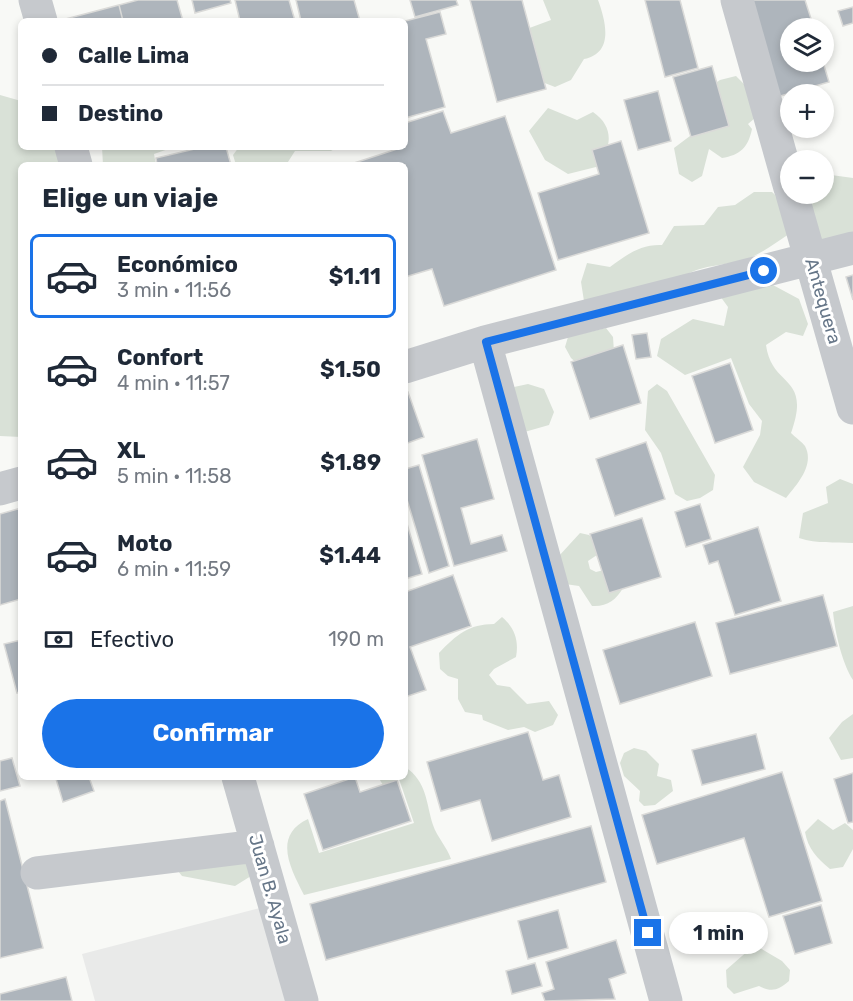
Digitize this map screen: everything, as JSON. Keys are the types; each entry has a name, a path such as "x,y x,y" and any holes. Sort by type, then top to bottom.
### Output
{"street":[{"path":"35,0 39,18"},
{"path":"738,0 780,152"},
{"name":"Antequera","path":"795,204 853,408"},
{"path":"408,366 486,342 853,248"},
{"path":"486,342 666,1001"},
{"path":"0,489 18,484"},
{"name":"Juan B. Ayala","path":"239,780 302,1001"},
{"path":"37,873 258,846"}],"shaded area":[{"path":"543,0 598,0 605,27 604,43 600,50 594,56 584,59 571,80 555,87 537,80 524,30 551,20"},
{"path":"736,76 751,91 755,118 748,124 752,129 748,141 738,153 722,158 709,149 702,176 692,182 679,174 674,148 702,127 708,88 720,80"},
{"path":"0,95 18,100 18,150 58,150 60,162 18,162 18,437 0,436"},
{"path":"548,108 577,120 593,112 605,124 609,138 608,146 596,167 568,174 545,160 529,131"},
{"path":"102,150 165,150 154,154 155,162 103,162"},
{"path":"237,150 332,150 295,151 288,162 235,162 233,155"},
{"path":"834,175 853,178 853,235 817,240 808,204 834,204"},
{"path":"754,192 772,192 780,199 780,204 787,206 789,234 757,255 734,263 707,267 679,279 584,301 581,282 587,263 610,267 641,248 662,245 674,226 704,225 718,207 735,205"},
{"path":"771,284 799,299 808,324 803,336 786,332 766,345 775,369 794,391 797,401 791,433 805,446 808,453 803,474 786,498 754,482 743,467 760,435 762,421 749,404 731,358 685,375 657,356 661,339 693,319 724,326 728,307 720,296"},
{"path":"606,328 613,337 614,352 581,367 571,358 565,347 568,337"},
{"path":"528,384 544,389 554,412 549,425 521,433 514,387"},
{"path":"657,384 667,391 715,475 713,490 700,498 687,501 675,494 661,453 645,430 648,391"},
{"path":"840,479 853,484 853,543 819,542 799,538 803,513 828,503 826,487"},
{"path":"580,533 589,535 602,548 600,553 588,561 590,569 596,572 604,570 623,588 607,604 592,606 579,586 565,584 558,557"},
{"path":"853,606 853,680 840,647 833,612"},
{"path":"502,617 515,635 516,657 494,669 489,675 497,685 510,687 527,704 549,701 558,715 553,725 535,732 524,727 508,730 483,720 482,715 465,712 458,699 458,679 448,676 440,669 439,653 451,641 470,628 494,624"},
{"path":"853,714 853,758 841,760 829,738 842,722"},
{"path":"634,748 646,751 659,764 657,776 671,780 673,791 655,805 644,806 639,801 640,791 624,776 620,763 624,753"},
{"path":"408,770 422,786 435,829 451,859 304,895 294,875 288,854 287,844 290,834 297,826 308,819 319,853 414,823 399,780 408,780"},
{"path":"380,780 396,780 383,785"},
{"path":"818,819 833,830 845,823 853,830 853,849 843,867 830,869 811,848 805,832"},
{"path":"248,860 251,876 235,886 182,876 178,871"},
{"path":"260,908 286,1001 95,1001 82,954"},
{"path":"760,948 782,961 790,970 789,981 774,990 759,986 734,994 727,987 726,970 750,949"}],"building":[{"path":"138,0 177,0 182,18 122,18 119,5"},
{"path":"192,0 230,0 231,3 195,13"},
{"path":"235,0 289,0 294,18 239,18"},
{"path":"296,0 354,0 359,18 300,18"},
{"path":"410,0 456,0 458,5 415,17"},
{"path":"470,0 522,0 546,89 497,102"},
{"path":"645,0 680,0 698,68 665,77"},
{"path":"749,0 805,0 811,18 780,18 780,72 826,72 829,82 780,84 780,96 777,97"},
{"path":"119,5 122,18 69,18"},
{"path":"853,7 853,23 843,26 838,11"},
{"path":"440,12 446,34 426,39 445,107 408,117 408,20"},
{"path":"712,66 729,126 691,137 673,77"},
{"path":"658,91 671,141 638,150 624,100"},
{"path":"443,111 451,133 505,116 556,270 444,306 432,269 408,276 408,162 357,162 394,150 408,150 408,122"},
{"path":"621,141 649,233 558,260 538,193 599,174 592,150"},
{"path":"190,150 227,150 230,162 157,162 156,158"},
{"path":"853,275 853,300 846,277"},
{"path":"647,333 651,357 636,359 632,335"},
{"path":"623,345 641,403 590,419 571,362"},
{"path":"730,363 753,430 715,443 692,376"},
{"path":"408,392 424,437 408,443"},
{"path":"477,439 494,499 461,508 471,544 502,535 507,551 454,566 422,455"},
{"path":"646,442 665,499 615,516 596,459"},
{"path":"419,465 449,566 429,573 408,503 408,468"},
{"path":"700,504 711,539 686,547 675,512"},
{"path":"18,509 18,600 0,605 0,514"},
{"path":"642,518 661,577 609,593 590,534"},
{"path":"408,527 422,574 408,578"},
{"path":"758,527 781,601 735,615 718,561 709,564 703,545"},
{"path":"453,575 471,626 410,647 426,690 408,696 408,591"},
{"path":"823,595 837,646 730,674 716,623"},
{"path":"695,622 712,676 620,704 603,650"},
{"path":"18,641 18,693 17,693 4,644"},
{"path":"528,732 543,780 559,775 571,817 492,841 480,800 441,811 427,762"},
{"path":"756,734 765,769 702,785 692,750"},
{"path":"12,758 20,786 0,791 0,761"},
{"path":"782,772 822,901 769,917 744,838 657,864 642,815"},
{"path":"853,773 853,822 848,823 834,779"},
{"path":"56,780 90,780 94,791 63,802"},
{"path":"346,780 356,780 360,792 397,780 411,821 323,850 304,794"},
{"path":"5,799 43,948 0,958 0,801"},
{"path":"591,826 606,882 326,960 310,904"},
{"path":"821,905 832,943 795,954 783,916"},
{"path":"558,910 568,948 528,959 518,921"},
{"path":"616,940 626,973 609,979 615,999 545,1001 542,993 554,989 546,962"},
{"path":"535,963 542,986 512,994 506,971"},
{"path":"66,977 72,1001 0,1001 0,994"}],"route":[{"path":"648,933 486,342 764,271"}]}
